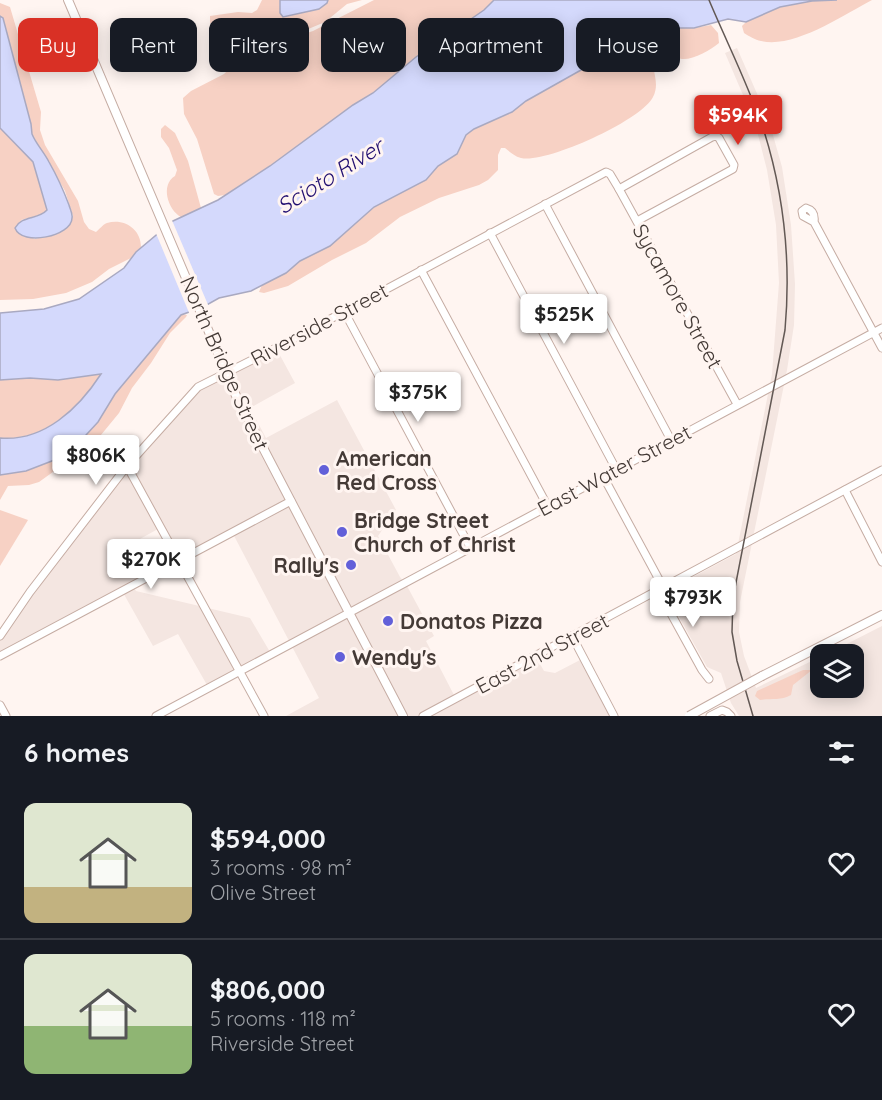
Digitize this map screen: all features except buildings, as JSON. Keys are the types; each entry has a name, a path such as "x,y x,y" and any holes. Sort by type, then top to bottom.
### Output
{"main road":[{"name":"North Bridge Street","path":"68,0 226,372 404,716"},
{"path":"689,716 882,615"}],"street":[{"path":"619,189 712,137 719,138 734,165 733,169 637,221"},
{"name":"Riverside Street","path":"0,636 30,592 127,466 198,387 606,172 610,174 619,189"},
{"name":"Sycamore Street","path":"619,189 737,404"},
{"path":"545,204 671,440"},
{"path":"814,222 882,348"},
{"path":"490,233 616,469"},
{"path":"421,270 548,506"},
{"path":"344,311 470,547"},
{"name":"East Water Street","path":"156,716 882,328"},
{"path":"127,466 264,716"},
{"name":"East 2nd Street","path":"423,716 882,470"},
{"path":"603,476 702,670 709,679"},
{"path":"845,490 882,562"},
{"path":"0,656 291,501"},
{"path":"572,636 614,716"},
{"path":"0,705 6,716"},
{"path":"710,716 725,710 731,716"}],"shaded area":[{"path":"262,0 280,0 280,13 327,3 328,0 362,0 347,4 330,18 321,18 321,24 309,29 309,18 210,18 210,16 238,12 252,13 257,10"},
{"path":"374,0 494,0 472,18 418,18 418,56 406,65 406,18 339,18"},
{"path":"872,0 833,22 788,40 761,41 744,33 742,26 746,22 780,7 812,1"},
{"path":"0,3 10,7 18,34 18,72 29,72 41,112 40,130 45,145 78,201 84,222 89,229 96,232 107,223 119,222 130,226 138,235 141,247 131,258 109,269 92,282 66,293 33,299 0,300 0,128 33,162 47,210 44,214 21,220 34,239 62,230 73,216 65,191 32,134 3,18 0,16"},
{"path":"711,25 718,33 719,43 702,54 680,58 680,28"},
{"path":"321,27 321,72 398,72 373,93 270,166 225,195 214,194 197,139 184,114 183,98 191,91 226,72 309,72 309,32"},
{"path":"737,48 769,121 782,167 791,225 795,284 794,325 787,370 740,602 739,632 744,656 756,688 810,662 810,698 864,698 864,644 847,644 882,626 882,716 739,716 731,703 721,673 707,667 665,592 736,554 772,374 779,283 776,225 767,170 755,123 725,53"},
{"path":"578,72 654,72 656,86 653,97 631,117 613,128 571,147 533,158 521,158 501,148 498,155 498,170 488,180 439,198 400,217 366,243 288,286 264,293 259,292 262,285 286,273 300,261 330,246 374,207 426,180 438,166 456,154 466,135 474,129 512,112 526,101"},
{"path":"165,125 175,133 188,161 201,208 181,217 176,214 169,203 168,185 177,170 169,148 161,137 161,129"},
{"path":"182,314 187,315 170,333 132,388 119,413 96,441 39,482 8,486 0,500 0,475 26,471 98,422 115,394"},
{"path":"275,346 295,383 250,408 266,438 337,400 396,510 378,536 434,636 426,641 455,697 535,655 544,671 555,673 582,659 612,716 286,716 319,698 231,530 175,561 158,529 138,540 154,572 132,584 136,591 250,618 270,652 207,685 178,634 153,646 121,589 0,652 0,633 27,592 197,385"},
{"path":"101,374 82,399 59,420 31,434 16,438 0,438 0,380 30,378 58,380"},
{"path":"0,510 28,520 0,566"},
{"path":"803,670 810,670 793,685 791,695 787,697 760,700 755,696 757,691"}],"water":[{"path":"280,0 328,0 319,9 283,17 280,13"},
{"name":"Scioto River","path":"494,0 837,0 812,1 780,7 746,22 728,19 694,28 680,28 680,18 576,18 578,72 526,101 512,112 474,129 466,135 457,154 438,166 426,180 374,207 330,246 300,261 286,273 251,291 219,298 181,315 115,394 98,422 75,447 57,459 26,471 0,475 0,438 16,438 31,434 59,420 82,399 101,374 58,380 30,378 0,380 0,313 44,309 79,299 124,268 136,252 173,221 218,200 270,166 373,93 398,72 406,72 406,65 418,56 418,72 564,72 564,18 472,18"},
{"path":"0,16 3,18 32,134 47,158 72,213 70,224 64,230 46,237 27,237 19,234 15,228 22,221 47,210 33,162 0,128"}],"pier":[{"path":"171,218 209,307 190,315 155,231"}],"railway":[{"path":"709,0 745,81 764,131 777,180 786,254 785,330 733,598 732,632 737,661 753,716"}],"place":[{"name":"American Red Cross","path":"324,470"},
{"name":"Bridge Street Church of Christ","path":"342,532"},
{"name":"Rally's","path":"351,565"},
{"name":"Donatos Pizza","path":"388,621"},
{"name":"Wendy's","path":"340,657"}]}
